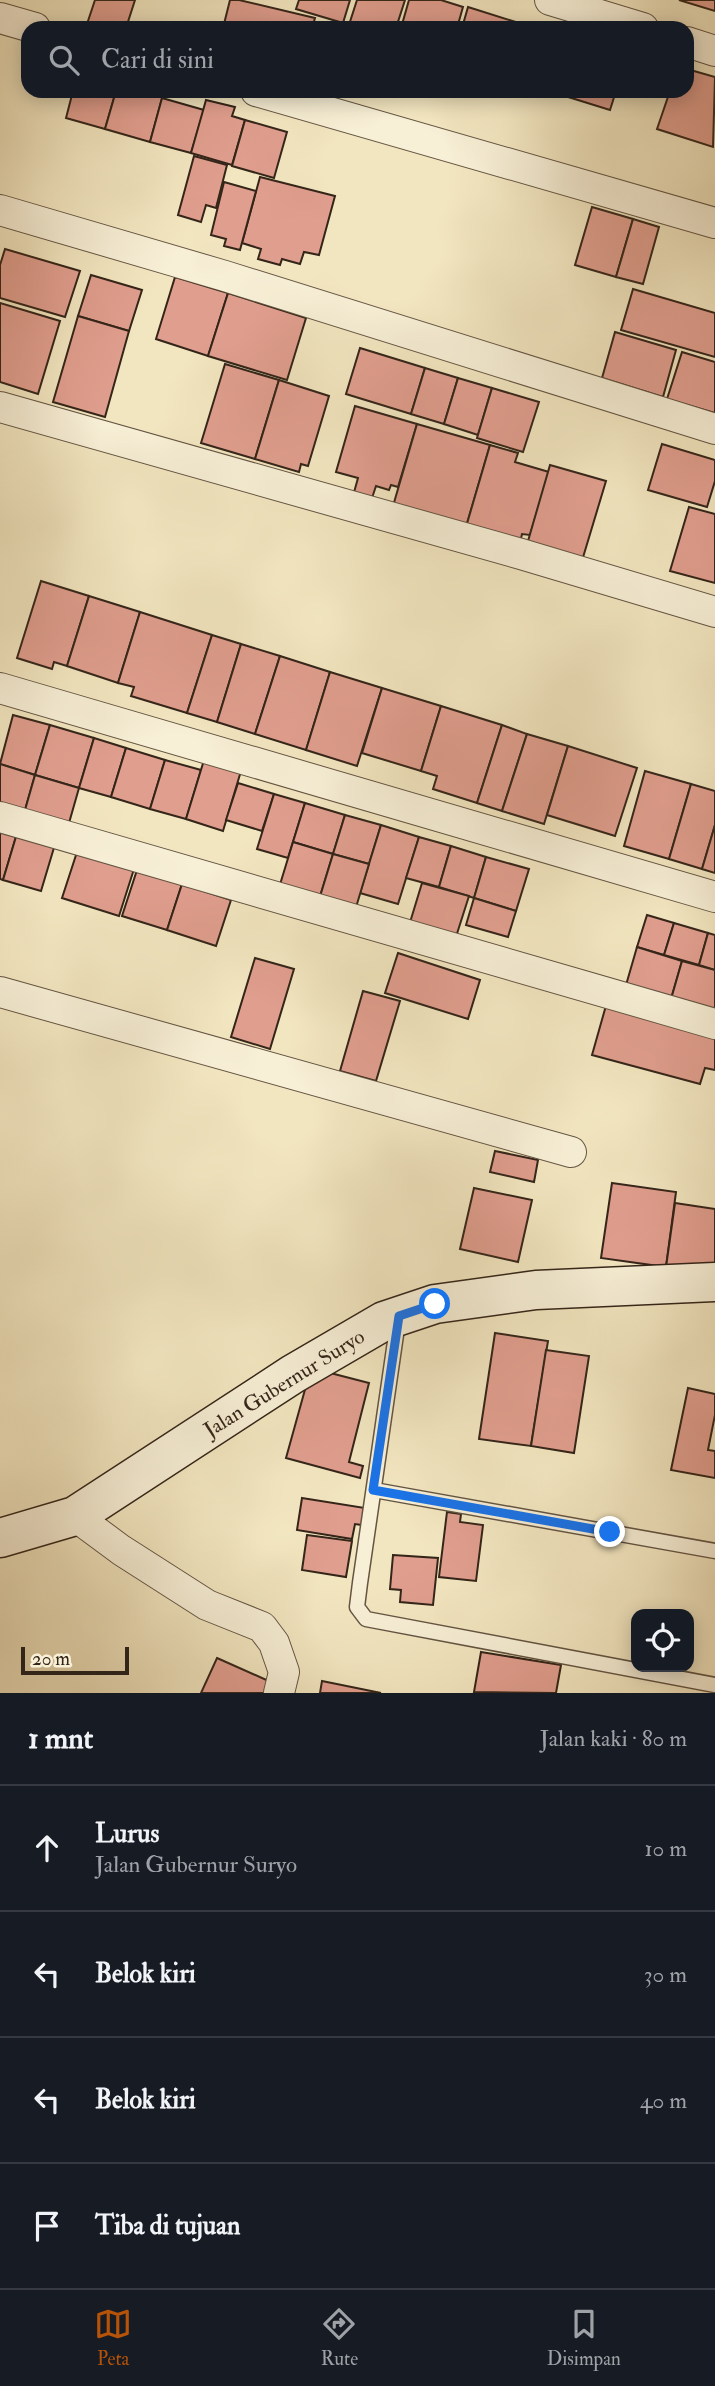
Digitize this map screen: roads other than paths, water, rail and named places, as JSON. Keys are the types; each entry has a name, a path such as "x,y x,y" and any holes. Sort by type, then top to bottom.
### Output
{"main road":[{"name":"Jalan Gubernur Suryo","path":"0,1538 75,1516 293,1374 384,1321 435,1304 536,1290 715,1282"}],"street":[{"path":"550,0 620,21"},
{"path":"0,18 21,24"},
{"path":"694,44 715,51"},
{"path":"280,98 715,223"},
{"path":"0,210 238,280 715,429"},
{"path":"0,407 521,554 715,612"},
{"path":"0,688 715,897"},
{"path":"0,817 715,1024"},
{"path":"0,992 571,1152"},
{"path":"75,1516 121,1550 207,1605 262,1627 274,1643 284,1672 279,1693"}],"lane":[{"path":"399,1316 358,1607 366,1619 715,1685"},
{"path":"373,1490 715,1551"}]}
